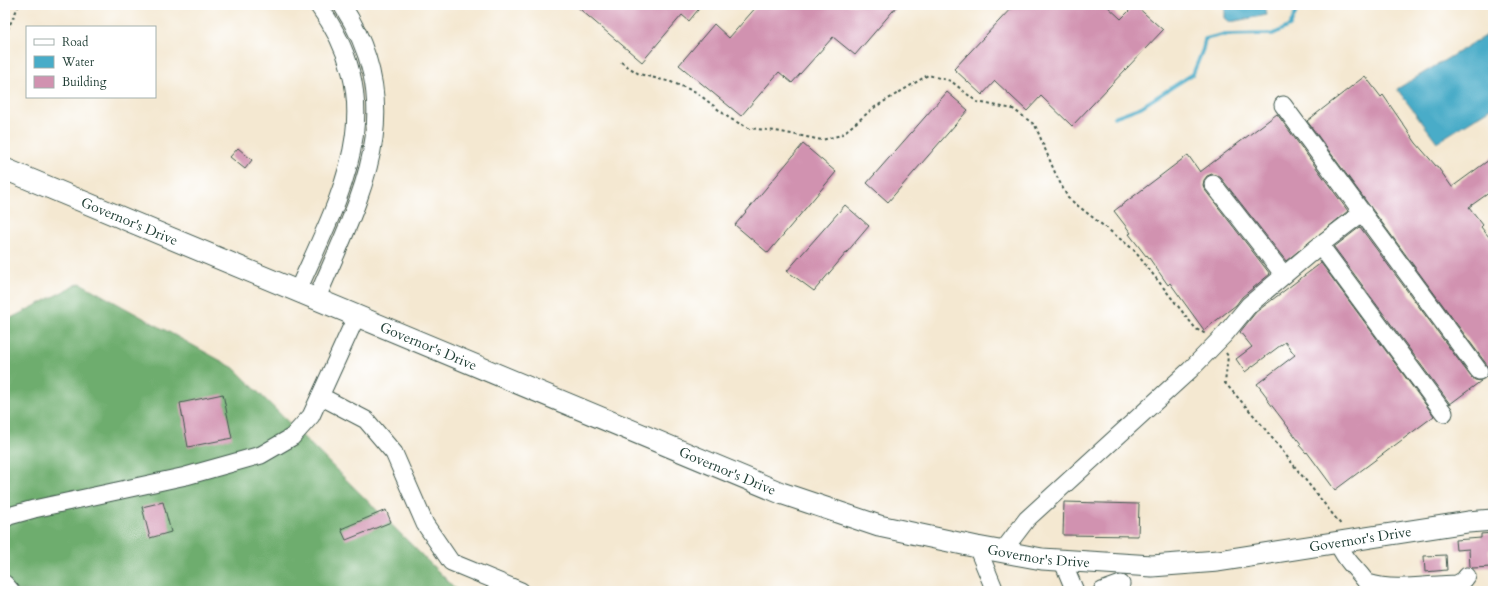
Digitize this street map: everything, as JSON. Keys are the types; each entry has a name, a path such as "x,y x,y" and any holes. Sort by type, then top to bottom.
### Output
{"main road":[{"name":"Governor's Drive","path":"5,169 781,492 879,526 1042,559 1152,566 1218,561 1468,522 1493,520"}],"street":[{"path":"308,294 344,183 351,158 356,128 356,102 347,60 336,32 318,5"},
{"path":"308,294 353,214 364,183 372,153 376,127 376,103 371,70 360,37 342,5"},
{"path":"1284,105 1479,371"},
{"path":"1213,184 1284,275"},
{"path":"1002,552 1027,519 1190,370 1219,340 1249,305 1320,245 1363,212"},
{"path":"1320,245 1444,412"},
{"path":"5,519 9,516 34,509 186,476 261,455 292,437 311,416 357,315"},
{"path":"320,396 366,420 394,453 425,524 451,562 521,591"},
{"path":"1345,541 1350,563 1370,587 1457,584 1468,576"},
{"path":"977,547 995,591"},
{"path":"1062,560 1075,591"},
{"path":"5,584 11,591"},
{"path":"1102,591 1121,584"}],"path":[{"path":"5,35 19,5"},
{"path":"621,62 639,74 671,82 696,92 729,118 748,128 776,131 822,140 841,135 875,107 928,75 951,81 977,102 1013,109 1035,125 1056,175 1068,198 1133,249 1196,329 1219,340 1228,356 1225,383 1256,419 1345,541"}],"green space":[{"path":"80,283 234,368 458,591 5,591 5,321"}],"water":[{"path":"1225,5 1265,5 1267,15 1230,22 1225,18"},
{"path":"1493,31 1493,107 1437,142 1397,89"}],"building":[{"path":"575,5 702,5 689,21 682,15 642,62"},
{"path":"758,5 898,5 855,55 833,37 792,83 779,72 741,116 679,65 714,24 729,38"},
{"path":"1014,5 1106,5 1121,19 1135,5 1163,30 1072,126 1041,96 1027,111 995,81 982,95 954,69"},
{"path":"1365,76 1381,97 1383,95 1416,143 1437,166 1452,187 1493,157 1493,190 1469,207 1483,225 1481,227 1493,242 1493,371 1488,374 1489,370 1487,365 1307,121"},
{"path":"947,92 968,110 888,202 867,183"},
{"path":"1277,114 1348,211 1286,261 1221,178 1212,174 1207,176 1203,185 1205,190 1270,274 1242,297 1236,305 1204,330 1170,283 1168,285 1147,255 1146,256 1129,234 1131,233 1114,211 1188,155 1200,172"},
{"path":"803,144 836,172 768,253 735,225"},
{"path":"238,148 252,160 245,169 230,157"},
{"path":"845,205 869,226 814,291 787,271"},
{"path":"1360,227 1471,377 1475,380 1481,381 1450,404 1334,247"},
{"path":"1321,263 1434,416 1335,490 1307,452 1306,453 1299,445 1301,444 1257,384 1295,355 1285,342 1245,372 1236,359 1252,347 1240,332 1256,312"},
{"path":"223,394 232,438 188,447 180,403"},
{"path":"163,502 171,532 150,538 142,507"},
{"path":"1064,502 1139,504 1138,536 1063,535"},
{"path":"386,510 391,522 346,540 341,529"},
{"path":"1493,533 1493,549 1489,549 1491,567 1470,567 1469,549 1456,550 1455,540 1481,538 1481,534"},
{"path":"1446,555 1447,570 1425,572 1424,556"}],"waterway":[{"path":"1114,117 1141,107 1193,74 1203,49 1205,39 1221,35 1273,34 1290,26 1300,5"}]}
